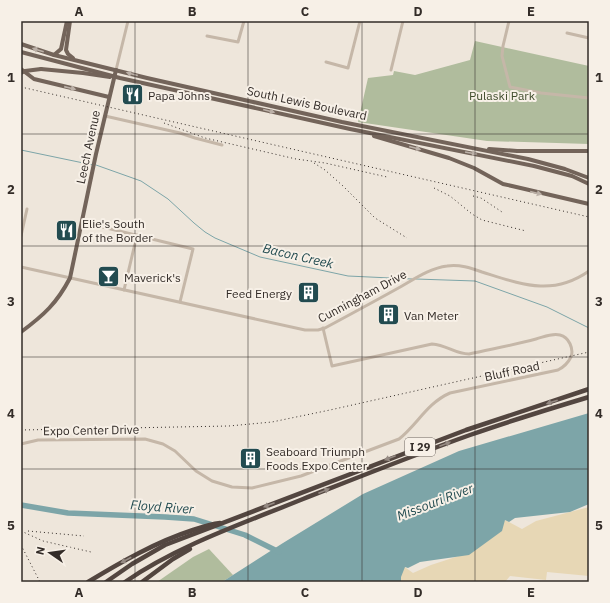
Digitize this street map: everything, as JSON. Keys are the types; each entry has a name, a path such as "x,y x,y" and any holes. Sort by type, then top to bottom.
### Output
{"highway":[{"name":"I 29","path":"163,544 182,533 213,523 226,522 466,430 589,389"},
{"name":"I 29","path":"125,582 139,572 222,532 262,516 469,435 528,415 589,397"},
{"path":"88,582 120,563 163,544"},
{"path":"106,582 163,544"},
{"path":"142,582 177,554"}],"main road":[{"path":"55,61 66,50 70,21"},
{"path":"54,55 61,49 70,21"},
{"name":"South Lewis Boulevard","path":"21,44 54,55 337,121 544,163 589,178"},
{"path":"66,50 70,56 81,61"},
{"name":"South Lewis Boulevard","path":"21,52 114,77 350,129 534,166 572,176 589,184"},
{"path":"21,69 34,79 109,97"},
{"path":"21,73 41,69 83,73 108,78 114,77"},
{"name":"Leech Avenue","path":"21,332 45,314 57,300 70,278 96,154 116,70"},
{"path":"350,129 449,158 512,186 589,204"},
{"path":"472,148 517,151 589,151"}],"street":[{"name":"Leech Avenue","path":"116,70 128,21"},
{"path":"238,42 244,21"},
{"path":"326,62 348,68 360,21"},
{"path":"391,70 403,21"},
{"path":"509,21 502,56 510,88 589,98"},
{"path":"567,33 589,38"},
{"path":"207,36 244,43"},
{"path":"105,116 180,133 222,145"},
{"path":"21,236 27,209"},
{"path":"82,222 193,249 180,302"},
{"path":"124,290 137,235"},
{"name":"Cunningham Drive","path":"21,267 305,330 323,328 436,269 452,265 464,267 517,283 535,286 564,283 589,271"},
{"name":"Bluff Road","path":"323,328 332,366 429,344 441,344 463,354 469,354 538,339 549,335 558,335 564,336 572,348 572,356 560,369 450,393 434,401"},
{"name":"Expo Center Drive","path":"21,444 38,440 145,439 163,444 175,452 196,471 212,481 232,487 252,488 301,476 399,439 409,430 434,401"}],"green space":[{"name":"Pulaski Park","path":"475,41 589,66 589,144 487,141 358,122 368,78 393,75 394,71 415,75 470,60"},
{"path":"209,549 233,575 222,582 157,582 193,557"}],"sand":[{"path":"589,507 589,576 547,572 546,580 510,576 505,582 400,582 402,565 413,573 431,565 474,551 505,520 522,529 536,521"}],"water":[{"name":"Missouri River","path":"589,413 589,504 570,512 515,518 509,522 505,520 502,531 469,555 420,562 408,568 405,567 401,577 401,582 222,582 363,494 459,451"}],"waterway":[{"name":"Bacon Creek","path":"21,150 93,165"},
{"name":"Bacon Creek","path":"96,165 141,181 168,199 205,232 215,238 260,257 348,276 412,279"},
{"name":"Bacon Creek","path":"416,279 475,281 547,307 589,328"},
{"name":"Floyd River","path":"21,505 68,513 194,519 245,535 279,552"}],"railway":[{"path":"21,87 589,217"},
{"path":"164,123 205,138 296,159 325,163 387,177"},
{"path":"314,163 325,170 343,186 375,218 407,238"},
{"path":"434,188 450,196 482,220 526,231"},
{"path":"473,196 481,198 502,212"},
{"path":"21,430 229,426 272,422 589,352"},
{"path":"21,531 43,541 91,552"},
{"path":"28,531 84,536"},
{"path":"21,545 40,582"}],"place":[{"name":"Papa Johns","path":"133,95"},
{"name":"Elie's South of the Border","path":"67,230"},
{"name":"Maverick's","path":"108,277"},
{"name":"Feed Energy","path":"308,293"},
{"name":"Van Meter","path":"389,315"},
{"name":"Seaboard Triumph Foods Expo Center","path":"251,458"}]}
